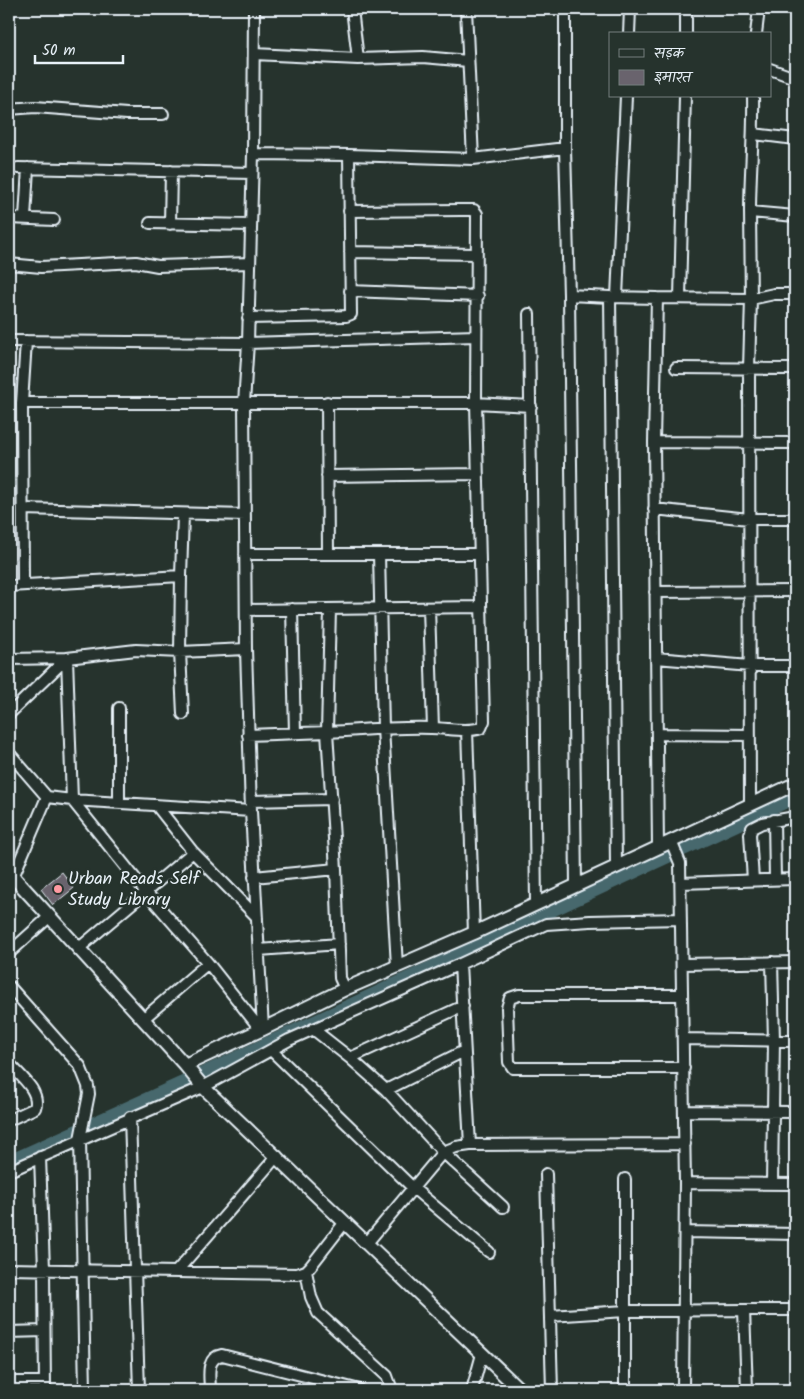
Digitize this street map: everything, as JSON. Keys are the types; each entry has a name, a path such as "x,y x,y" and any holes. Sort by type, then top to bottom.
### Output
{"street":[{"path":"254,9 253,154 248,343 244,404 245,554 248,735 262,1030"},
{"path":"352,9 358,59"},
{"path":"466,9 473,159"},
{"path":"565,9 565,148 569,295 576,885"},
{"path":"629,32 630,9"},
{"path":"686,9 686,32"},
{"path":"756,32 759,9"},
{"path":"254,54 358,59 422,57 468,61"},
{"path":"772,70 795,78"},
{"path":"616,866 614,297 626,98"},
{"path":"680,298 684,98"},
{"path":"750,805 749,369 751,300 750,178 754,134 753,98"},
{"path":"9,109 35,107 127,114 163,114"},
{"path":"754,134 795,139"},
{"path":"253,154 473,159 565,148"},
{"path":"248,318 348,316 351,314 349,155"},
{"path":"25,218 23,168 252,173"},
{"path":"170,224 171,171"},
{"path":"248,735 383,728 467,730 481,728 484,721 476,404 478,296 476,254 478,217 474,210 349,211"},
{"path":"750,212 795,216"},
{"path":"9,218 54,220"},
{"path":"150,223 251,225"},
{"path":"350,252 476,254"},
{"path":"9,264 41,266 136,262 158,266 250,263"},
{"path":"350,291 478,296"},
{"path":"569,295 751,300 774,294 795,294"},
{"path":"656,298 654,509 658,848"},
{"path":"529,314 536,904"},
{"path":"9,341 248,343 476,336"},
{"path":"23,585 22,403 26,341"},
{"path":"676,368 795,369"},
{"path":"22,403 244,404 327,402 531,406"},
{"path":"327,402 328,554"},
{"path":"654,442 795,443"},
{"path":"327,476 478,474"},
{"path":"22,508 245,515"},
{"path":"654,509 749,519 795,519"},
{"path":"183,514 180,652 183,714"},
{"path":"245,554 479,554"},
{"path":"379,554 383,728 397,966"},
{"path":"9,586 181,576"},
{"path":"655,592 795,591"},
{"path":"246,610 480,607"},
{"path":"428,608 433,728"},
{"path":"292,609 295,733"},
{"path":"330,609 327,732 336,870 340,978 345,989"},
{"path":"9,659 67,658 136,650 180,652 246,648"},
{"path":"9,714 67,658"},
{"path":"67,658 72,800 146,892 208,963 262,1030"},
{"path":"656,658 750,666 795,666"},
{"path":"118,708 119,803"},
{"path":"467,730 474,933"},
{"path":"657,734 750,735"},
{"path":"9,753 47,797 156,806 251,806 332,800"},
{"path":"186,1066 345,989 474,933 616,866 658,848 673,845 795,784"},
{"path":"47,797 11,874 186,1066 201,1085 520,1390"},
{"path":"156,806 193,852 257,916"},
{"path":"753,880 750,831 754,826 774,820 795,817"},
{"path":"774,820 776,879"},
{"path":"673,845 680,863 681,883 685,1144 683,1390"},
{"path":"78,948 193,852"},
{"path":"254,877 336,870"},
{"path":"681,883 795,879"},
{"path":"9,953 49,917"},
{"path":"9,1171 201,1085 313,1030 546,924 590,920 681,919"},
{"path":"259,950 339,944"},
{"path":"772,962 774,1040 772,1184"},
{"path":"682,964 795,962"},
{"path":"143,1019 208,963"},
{"path":"460,964 470,1145"},
{"path":"9,986 80,1066 89,1094 80,1139 85,1390"},
{"path":"682,995 519,995 510,998 507,1008 509,1062 514,1068 684,1068"},
{"path":"350,1058 462,1006"},
{"path":"313,1030 350,1058 386,1090 443,1152 504,1207"},
{"path":"683,1039 795,1040"},
{"path":"271,1050 413,1188 490,1252"},
{"path":"386,1090 464,1051"},
{"path":"9,1063 30,1086 36,1103 35,1108 9,1120"},
{"path":"684,1111 795,1112"},
{"path":"130,1117 139,1390"},
{"path":"367,1243 443,1152 456,1147 470,1145 685,1144"},
{"path":"176,1272 277,1156"},
{"path":"9,1382 45,1386 44,1269 40,1157"},
{"path":"546,1174 552,1390"},
{"path":"625,1390 626,1179"},
{"path":"685,1183 795,1184"},
{"path":"9,1270 44,1269 288,1275 306,1271 345,1222"},
{"path":"685,1232 795,1234"},
{"path":"306,1271 311,1298 318,1313 386,1376 392,1390"},
{"path":"744,1310 747,1390"},
{"path":"550,1316 625,1311 795,1310"},
{"path":"9,1332 44,1331"},
{"path":"472,1390 482,1354"},
{"path":"210,1390 211,1362 214,1358 222,1355 360,1390"}],"building":[{"path":"62,872 74,888 53,905 41,889"}],"waterway":[{"path":"9,1161 795,798"}],"place":[{"name":"Urban Reads Self Study Library","path":"58,889"}]}
